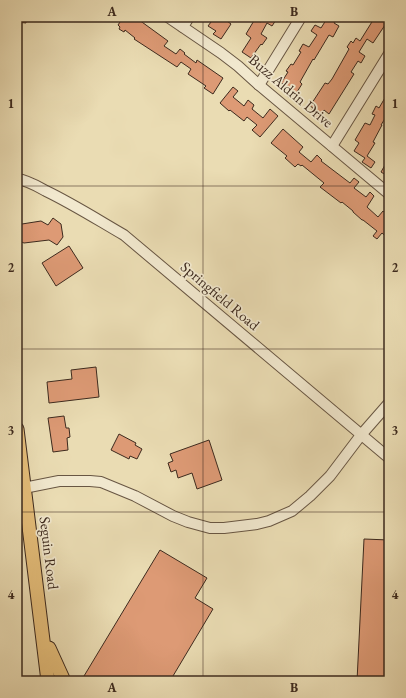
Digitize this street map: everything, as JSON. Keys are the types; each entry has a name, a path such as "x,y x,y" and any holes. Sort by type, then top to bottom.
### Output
{"main road":[{"name":"Seguin Road","path":"17,429 48,681"},
{"path":"43,637 64,681"}],"street":[{"name":"Buzz Aldrin Drive","path":"168,17 238,66 389,194"},
{"path":"183,27 189,17"},
{"path":"259,85 301,17"},
{"path":"332,146 389,54"},
{"name":"Springfield Road","path":"17,179 30,183 50,193 124,235 389,458"},
{"path":"24,488 59,481 101,482 135,496 173,516 188,522 210,528 251,526 269,521 302,504 322,486 361,435 389,403"}],"building":[{"path":"17,17 26,17 26,23 17,22"},
{"path":"113,17 135,17 168,41 164,46 176,54 180,49 196,63 197,60 223,78 213,94 204,88 206,86 188,74 191,69 181,62 177,67 134,39 135,38 125,30 124,32 119,29 120,27 118,25 120,22"},
{"path":"210,17 230,17 227,21 231,24 221,39 213,34 216,31 208,26 211,22 208,21"},
{"path":"259,17 278,17 272,26 267,23 261,34 267,38 251,58 242,52 251,38 246,34 255,19 261,22 263,19"},
{"path":"328,17 337,17 334,23 339,26 333,37 329,35 314,60 313,59 300,82 302,84 297,92 299,93 294,100 287,96 289,93 282,88 284,84 281,83 288,72 286,71 291,64 293,65 301,52 299,51 303,44 309,47 317,35 311,31 315,25 321,28"},
{"path":"375,17 389,17 389,19 373,43 367,39 359,52 365,56 361,63 358,61 351,72 354,74 329,114 324,110 318,119 310,113 313,108 310,106 325,83 328,84 332,79 349,49 347,47 351,41 353,43 356,38 360,41"},
{"path":"233,87 238,91 233,97 244,106 248,100 254,105 252,109 263,118 270,109 278,116 260,137 252,130 257,125 247,117 244,121 220,103"},
{"path":"389,91 389,112 373,142 375,143 367,156 375,162 371,168 362,162 365,158 354,151 359,143 355,140 365,123 370,125 375,115 372,114 376,106 379,108"},
{"path":"283,129 303,147 299,152 311,162 317,155 322,160 321,161 350,183 354,178 359,182 354,188 366,197 370,192 374,196 367,207 378,217 383,211 389,216 389,239 382,233 377,239 373,236 377,231 342,202 341,203 320,187 324,183 302,165 301,166 298,164 295,167 285,158 287,156 271,143"},
{"path":"389,158 389,177 381,172"},
{"path":"53,218 61,224 63,237 57,245 49,240 24,243 19,241 18,227 22,224 41,221 48,225"},
{"path":"69,246 83,268 56,286 42,263"},
{"path":"96,367 99,397 49,403 47,382 72,379 71,370"},
{"path":"64,416 66,428 69,428 70,437 67,438 68,450 53,452 48,418"},
{"path":"119,434 136,443 135,445 142,449 137,459 130,456 129,459 111,450"},
{"path":"209,440 222,480 197,489 192,473 178,478 176,470 171,472 168,463 173,461 170,454"},
{"path":"364,539 389,540 389,681 357,681"},
{"path":"160,550 207,578 195,598 213,609 170,681 92,681 84,676"}]}
